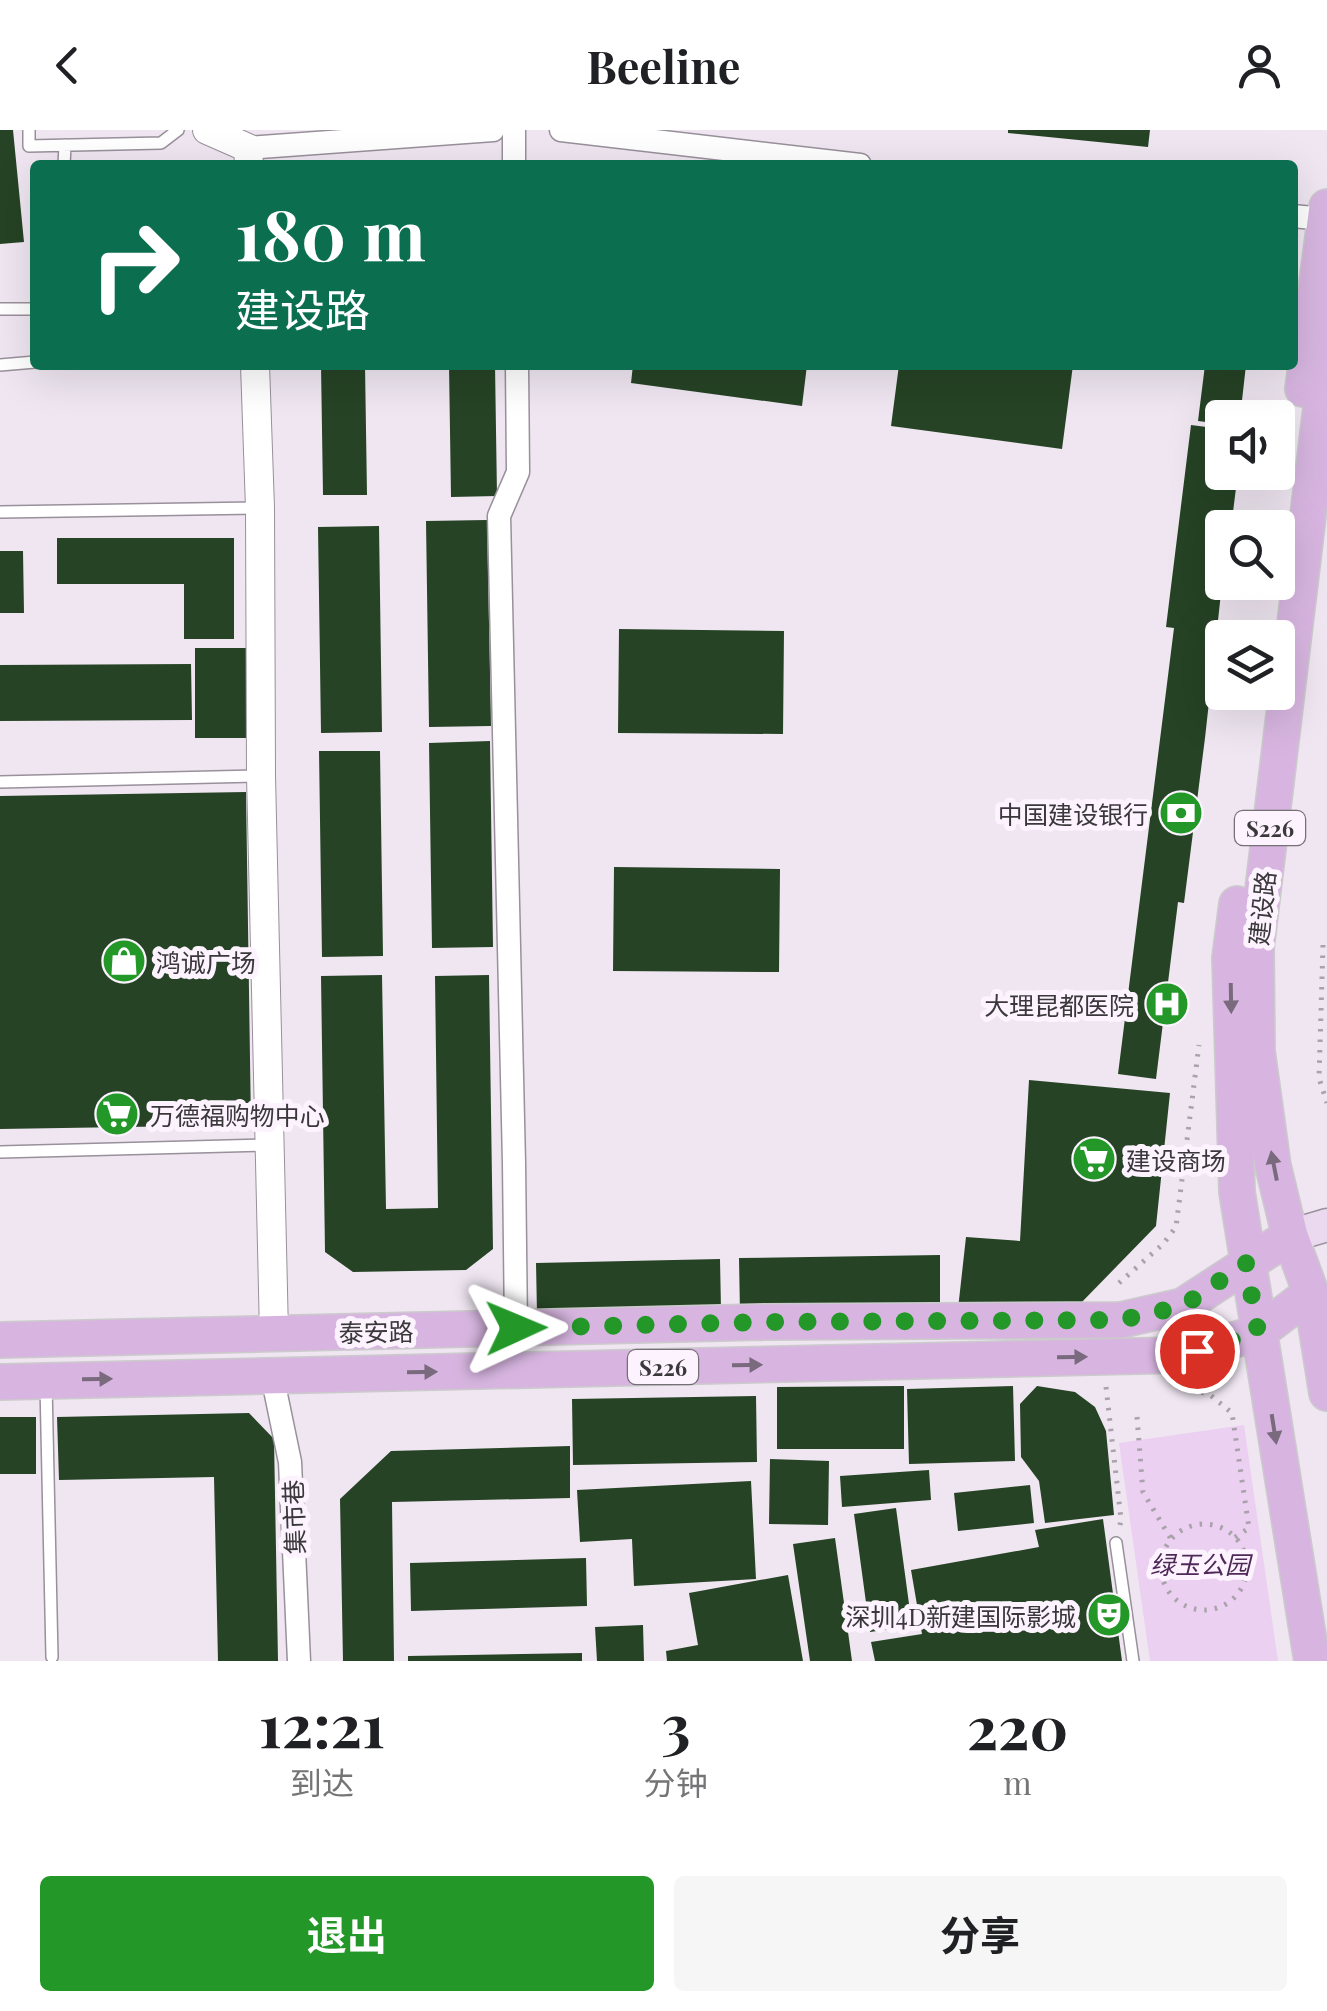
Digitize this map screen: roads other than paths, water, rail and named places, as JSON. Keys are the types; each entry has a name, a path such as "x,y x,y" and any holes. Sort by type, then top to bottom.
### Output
{"main road":[{"path":"1273,620 1315,214"},
{"name":"建设路","path":"1327,358 1256,948 1257,1051 1273,1166 1290,1236 1319,1289 1327,1393"},
{"name":"建设路","path":"1262,710 1230,958 1237,1192 1312,1661"},
{"name":"泰安路","path":"0,1340 764,1322 1121,1320 1183,1306 1290,1236 1327,1225"},
{"name":"泰安路","path":"0,1382 1182,1355 1258,1332 1319,1289"}],"street":[{"path":"207,130 248,156 493,130"},
{"path":"514,130 514,160"},
{"path":"561,130 817,160"},
{"path":"255,370 274,1334"},
{"path":"516,370 518,472 500,516 516,1328"},
{"name":"集市巷","path":"275,1376 290,1462 299,1661"}],"lane":[{"path":"28,130 29,146 161,143 178,130"},
{"path":"64,160 65,145"},
{"path":"0,309 30,308"},
{"path":"0,364 30,362"},
{"path":"0,512 260,508"},
{"path":"0,782 261,776"},
{"path":"0,1152 270,1145"},
{"path":"46,1380 52,1657"},
{"path":"1116,1542 1133,1661"}],"place":[{"name":"中国建设银行","path":"1181,813"},
{"name":"鸿诚广场","path":"124,961"},
{"name":"大理昆都医院","path":"1167,1004"},
{"name":"万德福购物中心","path":"117,1114"},
{"name":"建设商场","path":"1094,1159"},
{"name":"深圳4D新建国际影城","path":"1109,1615"}],"park label":[{"name":"绿玉公园","path":"1200,1563"}]}
